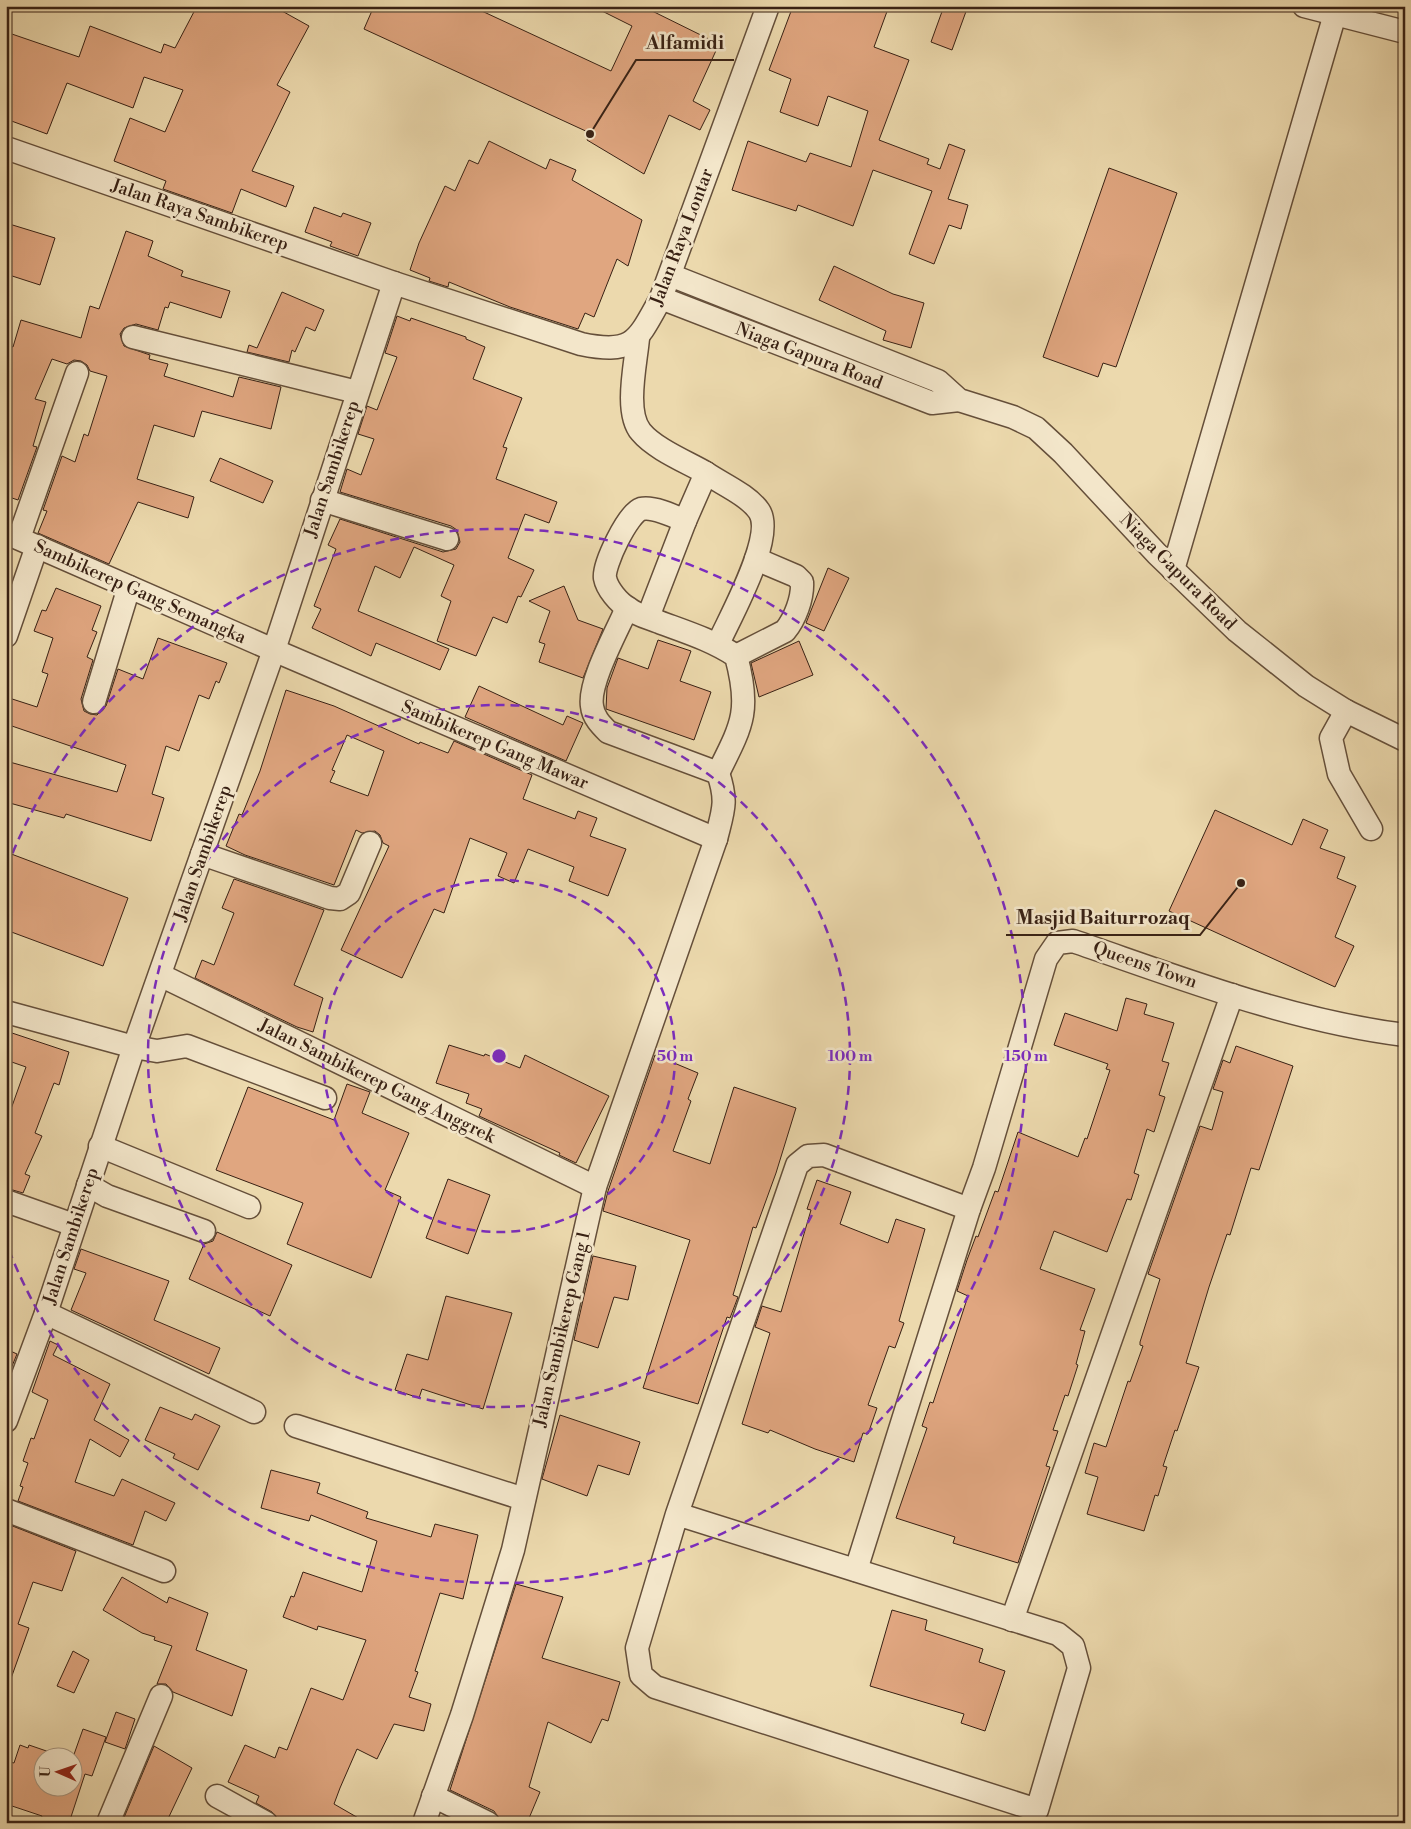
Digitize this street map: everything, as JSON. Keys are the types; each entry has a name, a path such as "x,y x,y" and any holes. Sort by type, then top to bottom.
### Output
{"street":[{"name":"Jalan Raya Lontar","path":"638,338 661,298 768,6"},
{"path":"1304,6 1405,32"},
{"path":"1173,570 1335,14"},
{"name":"Jalan Raya Sambikerep","path":"6,148 394,283"},
{"name":"Niaga Gapura Road","path":"670,275 938,381 959,400"},
{"path":"394,283 581,344 605,349 622,347 638,338"},
{"name":"Jalan Sambikerep","path":"6,1421 46,1313 134,1047 274,650 394,283"},
{"name":"Niaga Gapura Road","path":"661,298 932,403 959,400 1013,417 1036,428 1064,452 1173,570 1237,631 1306,686 1346,711 1405,740"},
{"path":"133,337 357,392"},
{"path":"638,338 632,401 634,419 637,426 653,442 748,500 759,511 764,523 756,559 727,650"},
{"path":"6,636 21,539 77,374"},
{"path":"648,617 685,521 706,473"},
{"path":"322,500 447,539"},
{"path":"627,608 594,685 592,706 597,720 608,732 718,773 738,733 743,716 741,674 727,650 627,608 610,590 605,579 606,566 633,514 641,509 650,510 685,521"},
{"name":"Sambikerep Gang Semangka","path":"21,539 274,650"},
{"path":"727,650 785,631 790,625 802,592 802,582 796,576 756,559"},
{"path":"94,702 129,587"},
{"name":"Sambikerep Gang Mawar","path":"274,650 716,839"},
{"path":"1346,711 1331,738 1339,774 1371,829"},
{"name":"Jalan Sambikerep Gang 1","path":"424,1823 489,1634 512,1550 595,1187 716,839 725,799 718,773"},
{"path":"202,854 330,898 340,899 349,893 370,843"},
{"name":"Queens Town","path":"856,1570 969,1209 984,1168 1046,959 1057,943 1073,941 1232,995 1362,1030 1405,1035"},
{"name":"Jalan Sambikerep Gang Anggrek","path":"160,975 595,1187"},
{"path":"1012,1620 1232,995"},
{"path":"6,1012 134,1047 157,1051 186,1046 325,1098"},
{"path":"100,1146 248,1207"},
{"path":"677,1514 1058,1634 1073,1646 1079,1668 1037,1810 655,1687 641,1675 637,1648 677,1514 797,1165 808,1156 824,1156 969,1209"},
{"path":"88,1185 107,1196 204,1231"},
{"path":"6,1201 74,1225"},
{"path":"46,1313 254,1412"},
{"path":"296,1426 524,1499"},
{"path":"6,1510 164,1571"},
{"path":"108,1823 161,1696"},
{"path":"218,1796 266,1823"},
{"path":"433,1796 488,1823"}],"building":[{"path":"197,6 273,6 309,26 277,85 290,92 252,171 294,186 286,207 241,189 232,213 163,189 166,181 114,161 130,118 165,132 183,90 144,77 133,108 67,83 47,134 6,119 6,32 79,57 90,26 161,53 164,44 175,48"},
{"path":"374,6 471,6 611,71 632,26 592,6 642,6 719,44 693,101 710,110 700,130 669,115 644,174 587,140 590,133 364,29"},
{"path":"793,6 889,6 874,47 909,60 879,140 929,159 927,164 940,169 949,144 965,150 948,199 968,205 961,229 949,225 934,264 909,254 932,191 873,170 853,226 798,205 796,211 732,190 748,141 806,162 810,153 851,167 868,111 828,96 818,126 780,112 791,79 769,70"},
{"path":"944,6 968,6 952,50 931,42"},
{"path":"489,141 546,169 550,159 576,170 572,180 642,220 628,266 617,259 594,317 585,313 578,329 510,307 449,282 448,287 429,281 430,278 410,270 419,243 445,186 455,191 469,160 478,164"},
{"path":"1109,168 1177,193 1116,367 1103,363 1098,377 1043,357"},
{"path":"314,207 341,217 343,213 371,223 358,256 330,246 332,242 305,232"},
{"path":"6,223 55,238 40,285 6,274"},
{"path":"126,231 153,241 148,256 183,271 181,276 230,291 221,318 170,302 168,308 165,307 158,330 136,324 124,328 120,334 124,346 150,355 149,359 168,364 164,376 233,397 239,377 281,387 271,429 202,411 194,437 154,425 137,479 194,497 188,518 138,502 109,564 38,533 47,511 43,510 62,456 75,462 84,434 88,436 107,376 90,371 87,365 81,361 74,360 67,364 52,359 35,399 46,402 33,446 37,447 18,500 6,496 6,355 10,346 13,347 21,320 81,338 90,306 99,309"},
{"path":"834,266 893,294 924,303 911,348 883,340 886,331 819,300"},
{"path":"282,292 324,310 315,331 306,327 295,352 292,350 289,362 247,352 249,345 257,348"},
{"path":"397,316 410,321 411,318 466,337 466,339 485,347 473,379 522,398 503,447 507,448 496,479 557,502 549,523 525,514 508,558 534,570 521,597 518,596 507,623 493,617 476,656 437,641 451,601 441,596 454,565 414,547 400,578 375,566 358,611 449,649 440,670 376,643 371,656 312,628 321,609 314,606 336,549 328,545 340,519 443,552 456,549 460,542 457,530 451,526 340,492 347,469 361,475 374,439 358,434 367,406 377,410 397,357 385,353"},
{"path":"220,458 273,481 263,503 210,481"},
{"path":"828,568 849,578 824,631 806,623"},
{"path":"564,586 578,620 603,629 583,678 539,662 545,644 539,642 550,611 529,601"},
{"path":"56,588 101,606 92,630 97,632 87,657 93,660 81,699 84,711 90,714 97,715 106,706 118,669 143,679 158,638 227,663 219,683 216,681 209,699 199,695 179,751 166,746 152,794 164,798 151,841 66,814 64,818 6,802 6,761 117,792 126,765 6,724 6,697 37,707 48,674 42,672 53,638 34,631 42,610 46,611"},
{"path":"658,640 691,651 680,681 711,692 694,740 606,709 607,688 618,658 648,669"},
{"path":"799,641 813,675 759,697 751,663"},
{"path":"479,686 563,725 567,716 583,723 566,761 465,717"},
{"path":"286,690 334,706 419,744 420,742 448,753 454,741 532,775 523,799 575,819 578,811 597,818 590,836 626,849 608,896 569,881 574,867 528,849 514,883 498,876 507,853 470,838 444,913 434,909 402,978 341,950 389,846 383,843 380,835 375,831 362,833 356,830 334,885 245,855 226,846 239,814 242,815 260,771","holes":["347,735 384,751 368,796 330,782 335,771 332,770"]},
{"path":"1215,810 1292,845 1303,819 1328,830 1320,848 1345,857 1337,878 1356,886 1335,937 1354,946 1335,987 1169,911"},
{"path":"6,852 128,898 103,966 6,930"},
{"path":"234,879 324,910 294,985 323,998 313,1032 297,1027 195,978 202,960 214,965 234,913 222,908"},
{"path":"1126,998 1147,1004 1144,1014 1174,1023 1162,1061 1169,1063 1159,1095 1165,1097 1154,1132 1147,1129 1134,1173 1139,1175 1131,1200 1127,1199 1107,1252 1054,1231 1040,1269 1095,1289 1080,1330 1085,1331 1076,1364 1078,1365 1068,1396 1065,1395 1053,1430 1058,1431 1046,1466 1050,1467 1018,1563 953,1543 955,1537 896,1518 927,1428 922,1426 930,1402 933,1403 968,1296 957,1291 976,1236 978,1237 995,1191 998,1192 1018,1132 1078,1157 1085,1138 1087,1139 1110,1070 1106,1069 1108,1064 1054,1045 1065,1013 1117,1031"},
{"path":"6,1031 69,1052 59,1085 54,1083 35,1133 42,1136 25,1174 30,1176 23,1193 6,1188 6,1123 26,1067 6,1060"},
{"path":"449,1045 484,1056 485,1054 520,1068 525,1055 609,1096 576,1163 559,1155 560,1153 479,1116 482,1109 466,1103 469,1094 436,1083"},
{"path":"1236,1046 1293,1066 1259,1170 1251,1168 1230,1235 1227,1234 1209,1287 1186,1363 1199,1367 1177,1431 1175,1430 1163,1466 1167,1467 1158,1496 1155,1495 1144,1531 1087,1514 1098,1477 1085,1473 1094,1443 1106,1447 1128,1381 1130,1382 1143,1346 1140,1345 1140,1342 1160,1279 1148,1274 1200,1126 1212,1130 1223,1092 1213,1089 1223,1060 1230,1063"},
{"path":"655,1055 698,1073 688,1099 691,1101 673,1151 710,1164 734,1087 796,1108 776,1173 756,1228 753,1227 733,1295 738,1297 730,1318 727,1317 698,1404 643,1388 690,1240 603,1211 608,1191"},
{"path":"347,1084 370,1092 362,1113 409,1133 385,1190 401,1197 371,1278 287,1244 303,1203 216,1170 248,1087 334,1120"},
{"path":"448,1179 490,1195 468,1254 426,1238"},
{"path":"817,1180 851,1192 840,1224 888,1243 896,1219 925,1229 899,1321 904,1323 895,1348 889,1346 868,1405 877,1408 868,1434 863,1433 854,1462 815,1449 770,1430 768,1433 742,1424 770,1333 755,1327 762,1306 781,1312 811,1210 807,1209"},
{"path":"217,1232 292,1265 270,1316 189,1279 204,1244 213,1241"},
{"path":"81,1249 169,1281 154,1320 220,1348 209,1374 71,1310 86,1273 74,1269"},
{"path":"593,1256 636,1266 628,1300 614,1297 598,1348 574,1340"},
{"path":"446,1296 512,1313 483,1409 422,1389 419,1398 395,1390 407,1354 428,1360"},
{"path":"50,1341 58,1345 53,1355 110,1384 94,1420 129,1440 120,1457 90,1439 75,1482 114,1496 122,1479 175,1503 166,1521 145,1511 133,1545 18,1501 23,1487 20,1486 28,1463 23,1461 31,1438 34,1439 48,1400 32,1392"},
{"path":"6,1349 17,1354 10,1371 6,1369"},
{"path":"160,1407 192,1420 195,1414 220,1426 198,1470 173,1458 175,1454 145,1440"},
{"path":"560,1415 640,1442 629,1475 598,1465 587,1496 542,1479"},
{"path":"271,1470 320,1483 317,1493 368,1512 366,1518 431,1537 435,1524 478,1535 463,1599 440,1593 415,1671 418,1672 409,1697 431,1704 424,1731 394,1724 377,1759 357,1749 340,1788 334,1804 367,1823 285,1823 278,1820 272,1812 256,1803 259,1796 228,1782 245,1745 275,1758 279,1747 287,1750 311,1688 343,1700 366,1640 318,1626 317,1630 283,1617 291,1596 294,1597 303,1572 362,1592 377,1541 311,1515 309,1521 261,1508"},
{"path":"10,1525 76,1551 62,1591 33,1582 18,1624 29,1628 9,1684 6,1683 6,1534"},
{"path":"122,1577 167,1603 169,1597 208,1613 196,1650 247,1670 232,1716 173,1692 166,1684 157,1684 172,1646 154,1640 155,1637 142,1633 103,1610"},
{"path":"516,1584 563,1597 542,1658 620,1682 608,1721 602,1719 591,1743 548,1722 529,1787 540,1792 527,1823 502,1823 494,1811 450,1790"},
{"path":"892,1610 927,1620 925,1630 983,1649 979,1662 1005,1671 985,1731 961,1723 964,1714 870,1686"},
{"path":"73,1651 89,1660 74,1693 57,1686"},
{"path":"116,1712 135,1719 125,1749 105,1742"},
{"path":"83,1729 106,1737 92,1776 85,1774 82,1783 82,1746 77,1746"},
{"path":"20,1745 28,1748 29,1745 32,1746 32,1796 78,1796 69,1823 52,1823 41,1819 42,1816 6,1804 6,1761 14,1763"},
{"path":"154,1746 192,1768 166,1823 128,1823 123,1820"}],"place":[{"name":"Alfamidi","path":"590,134"},
{"name":"Masjid Baiturrozaq","path":"1241,883"}]}
